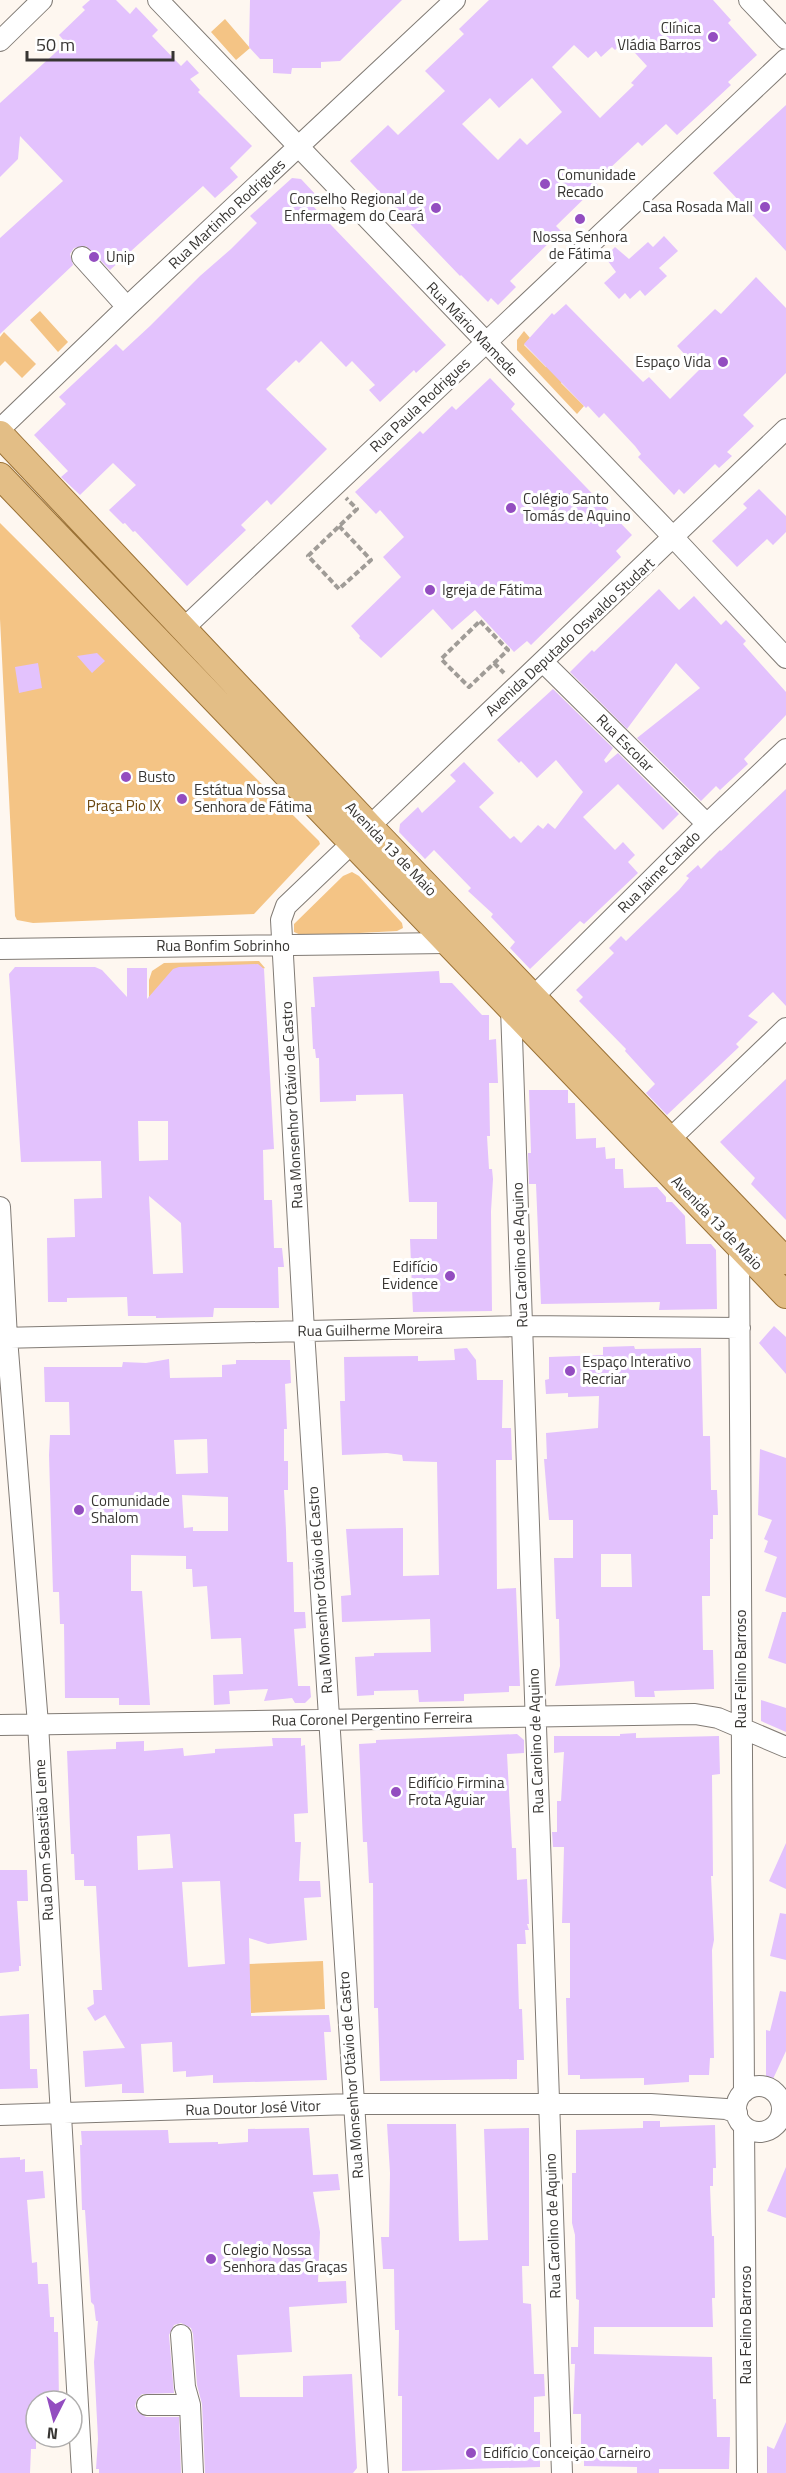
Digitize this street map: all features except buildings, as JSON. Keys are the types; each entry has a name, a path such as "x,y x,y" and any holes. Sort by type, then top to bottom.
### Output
{"main road":[{"name":"Avenida 13 de Maio","path":"0,434 184,628 361,835 447,943 522,1002 669,1140 786,1261"},
{"name":"Avenida 13 de Maio","path":"0,476 361,835 522,1002 786,1295"}],"street":[{"path":"0,41 42,0"},
{"name":"Rua Mário Mamede","path":"158,0 674,538 786,658"},
{"name":"Rua Martinho Rodrigues","path":"0,429 455,0"},
{"path":"749,0 786,39"},
{"name":"Rua Paula Rodrigues","path":"184,628 786,59"},
{"path":"82,257 127,307"},
{"name":"Avenida Deputado Oswaldo Studart","path":"361,835 786,429"},
{"name":"Rua Escolar","path":"543,662 706,824"},
{"name":"Rua Jaime Calado","path":"522,1002 786,749"},
{"name":"Rua Monsenhor Otávio de Castro","path":"361,835 286,906 281,920 328,1719 378,2473"},
{"name":"Rua Bonfim Sobrinho","path":"0,949 447,943"},
{"name":"Rua Carolino de Aquino","path":"522,1002 522,1326 562,2473"},
{"path":"669,1140 786,1028"},
{"name":"Rua Dom Sebastião Leme","path":"0,1207 4,1338 38,1724 82,2473"},
{"name":"Rua Felino Barroso","path":"739,1245 741,2107 745,2176 747,2473"},
{"name":"Rua Guilherme Moreira","path":"4,1338 522,1326 740,1328"},
{"name":"Rua Coronel Pergentino Ferreira","path":"0,1725 696,1714 718,1718 786,1747"},
{"path":"758,2086 766,2087 784,2099 783,2110 774,2132 755,2132 741,2107 758,2086"},
{"name":"Rua Doutor José Vitor","path":"0,2115 353,2104 651,2104 725,2095 741,2107"},
{"name":"Rua Felino Barroso","path":"745,2176 774,2132"},
{"path":"181,2335 185,2387 190,2405 193,2473"},
{"path":"147,2405 190,2405"}],"path":[{"path":"339,526 371,560 339,589 308,556 339,526 357,509 346,497"},
{"path":"480,621 508,650 494,663 469,687 441,659 480,621"},
{"path":"494,663 506,676"}],"green space":[{"path":"225,19 250,48 236,60 211,32"},
{"path":"40,311 68,342 58,352 30,320"},
{"path":"524,331 530,338 524,345 546,367 562,352 574,365 561,383 584,406 577,414 517,350 517,340"},
{"path":"4,332 36,364 22,378 5,361 0,366 0,337"},
{"name":"Praça Pio IX","path":"0,523 319,841 320,844 254,914 33,923 17,920 0,619"},
{"path":"352,872 359,876 402,923 403,928 397,931 303,936 294,932 294,924 343,876"},
{"path":"259,961 265,968 238,979 149,1035 149,980 152,971 164,963"},
{"path":"323,1961 325,2009 251,2013 248,1964"}],"place":[{"name":"Clínica Vládia Barros","path":"713,37"},
{"name":"Comunidade Recado","path":"545,184"},
{"name":"Casa Rosada Mall","path":"765,207"},
{"name":"Conselho Regional de Enfermagem do Ceará","path":"436,208"},
{"name":"Nossa Senhora de Fátima","path":"580,219"},
{"name":"Unip","path":"94,257"},
{"name":"Espaço Vida","path":"723,362"},
{"name":"Colégio Santo Tomás de Aquino","path":"511,508"},
{"name":"Igreja de Fátima","path":"430,590"},
{"name":"Busto","path":"126,777"},
{"name":"Estátua Nossa Senhora de Fátima","path":"182,799"},
{"name":"Edifício Evidence","path":"450,1276"},
{"name":"Espaço Interativo Recriar","path":"570,1371"},
{"name":"Comunidade Shalom","path":"79,1510"},
{"name":"Edifício Firmina Frota Aguiar","path":"396,1792"},
{"name":"Colegio Nossa Senhora das Graças","path":"211,2259"},
{"name":"Edifício Conceição Carneiro","path":"471,2453"}]}
